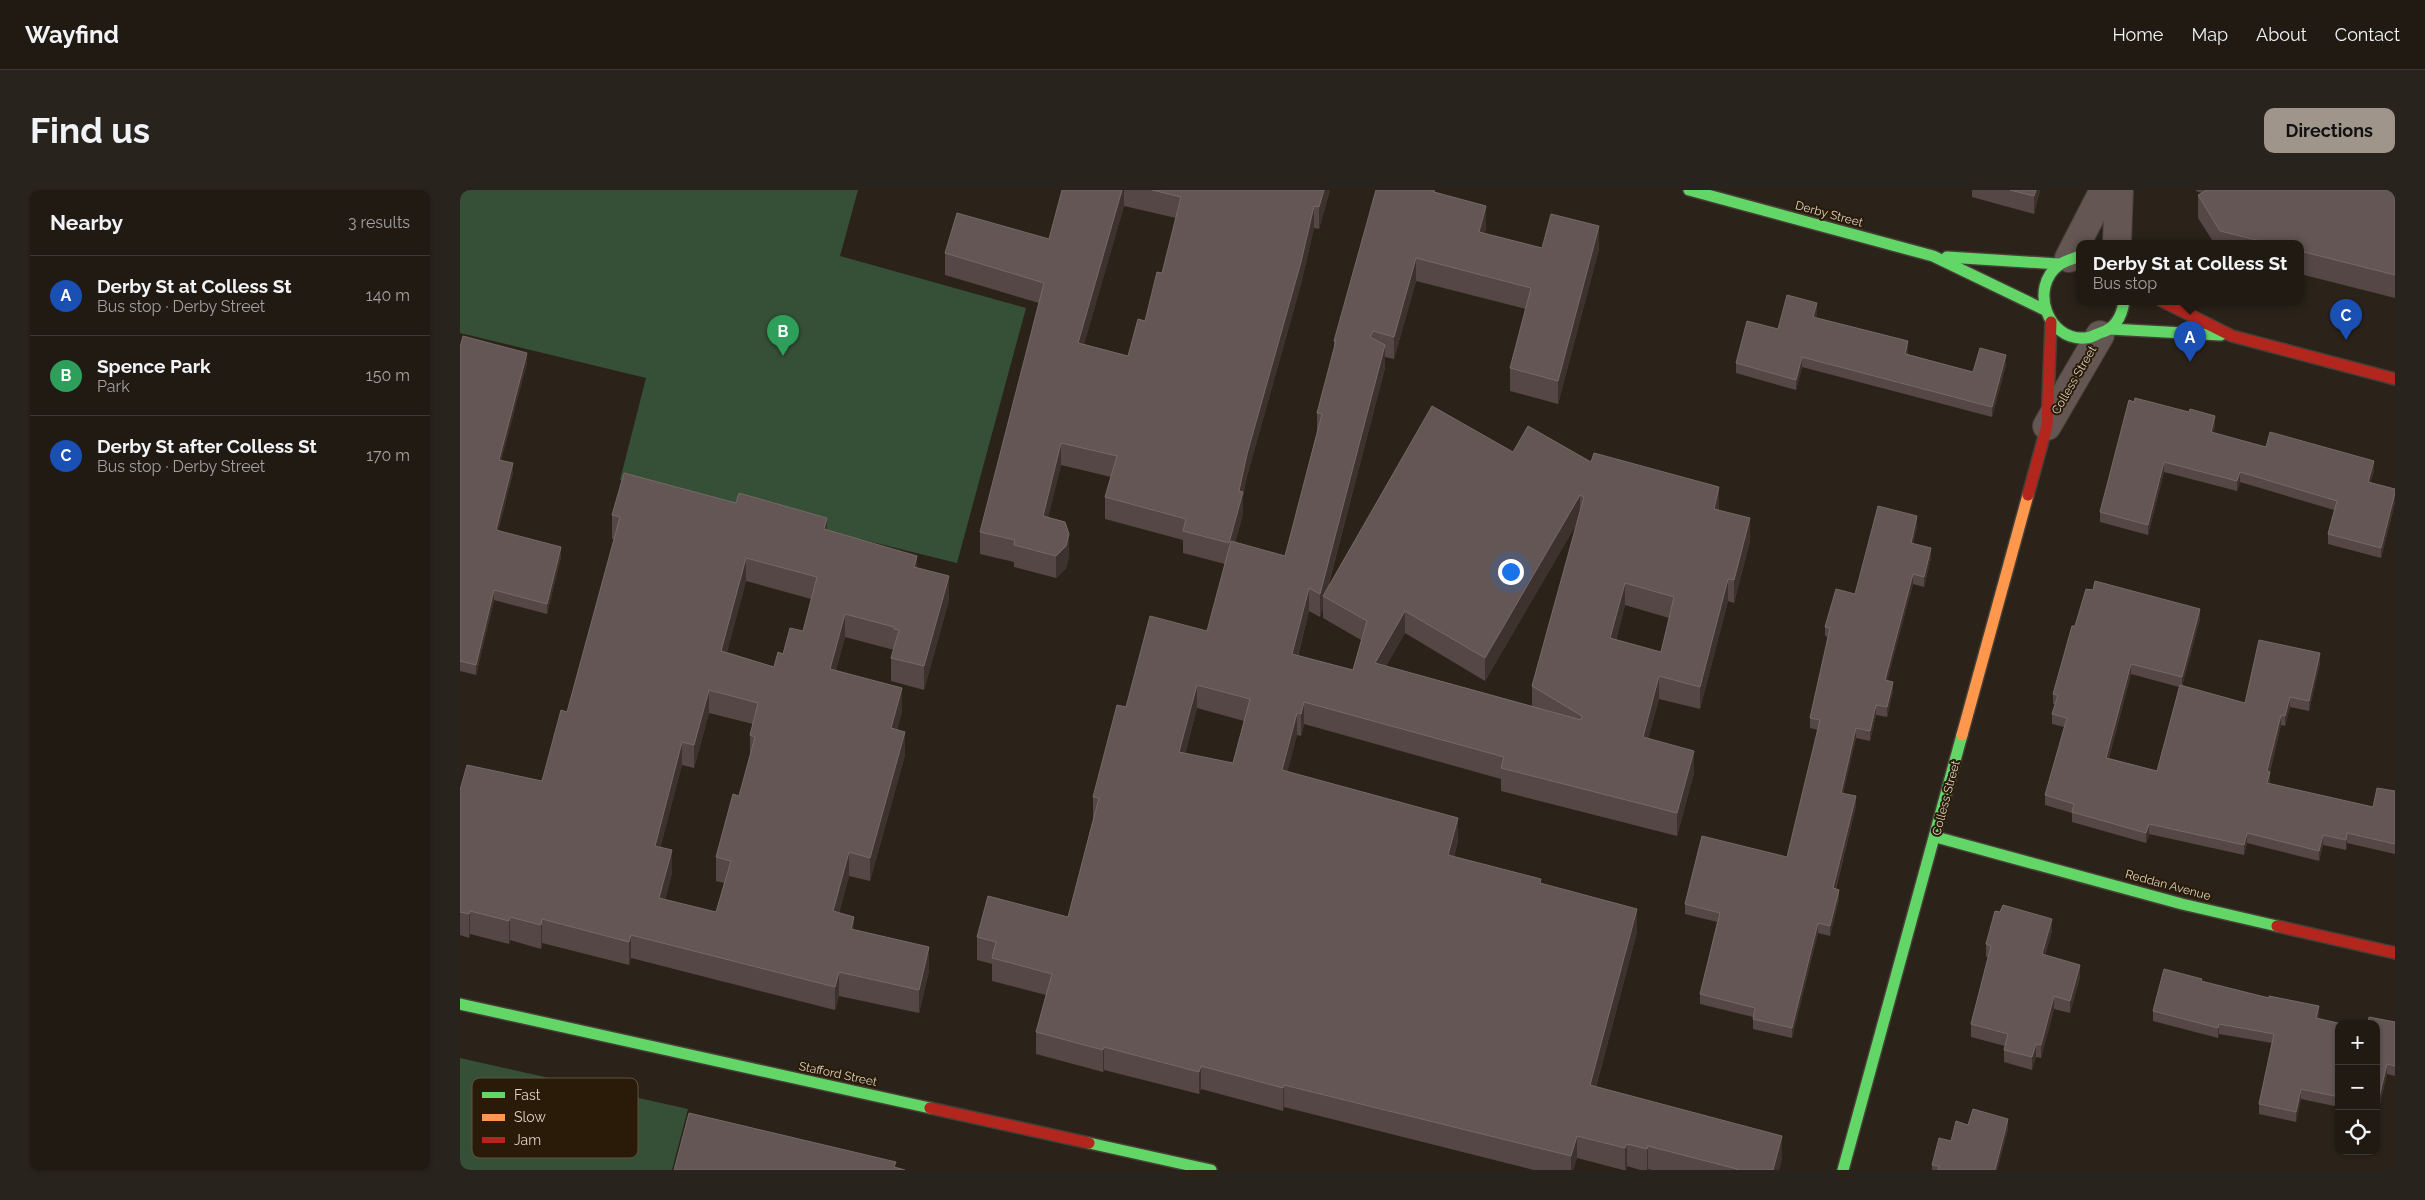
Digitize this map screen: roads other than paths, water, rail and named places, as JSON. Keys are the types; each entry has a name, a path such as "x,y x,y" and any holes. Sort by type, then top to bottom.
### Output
{"street":[{"name":"Derby Street","path":"1689,190 1933,256 2044,310"},
{"path":"2079,240 2104,190"},
{"path":"2117,240 2119,190"},
{"path":"2076,245 2069,259 2049,273 2044,285 2042,298 2044,310 2051,322 2060,331 2072,336 2085,338 2105,332 2232,336"},
{"name":"Derby Street","path":"1933,256 2069,259"},
{"path":"2105,332 2119,319 2123,305"},
{"path":"2170,305 2232,336 2395,379"},
{"name":"Colless Street","path":"1844,1170 2047,426 2051,322"},
{"name":"Colless Street","path":"2047,426 2105,332"},
{"name":"Reddan Avenue","path":"1936,837 2182,904 2395,953"},
{"name":"Stafford Street","path":"460,1004 1211,1170"}],"place":[{"name":"Derby St after Colless St","path":"2346,340"},
{"name":"Spence Park","path":"783,356"},
{"name":"Derby St at Colless St","path":"2190,362"}]}
